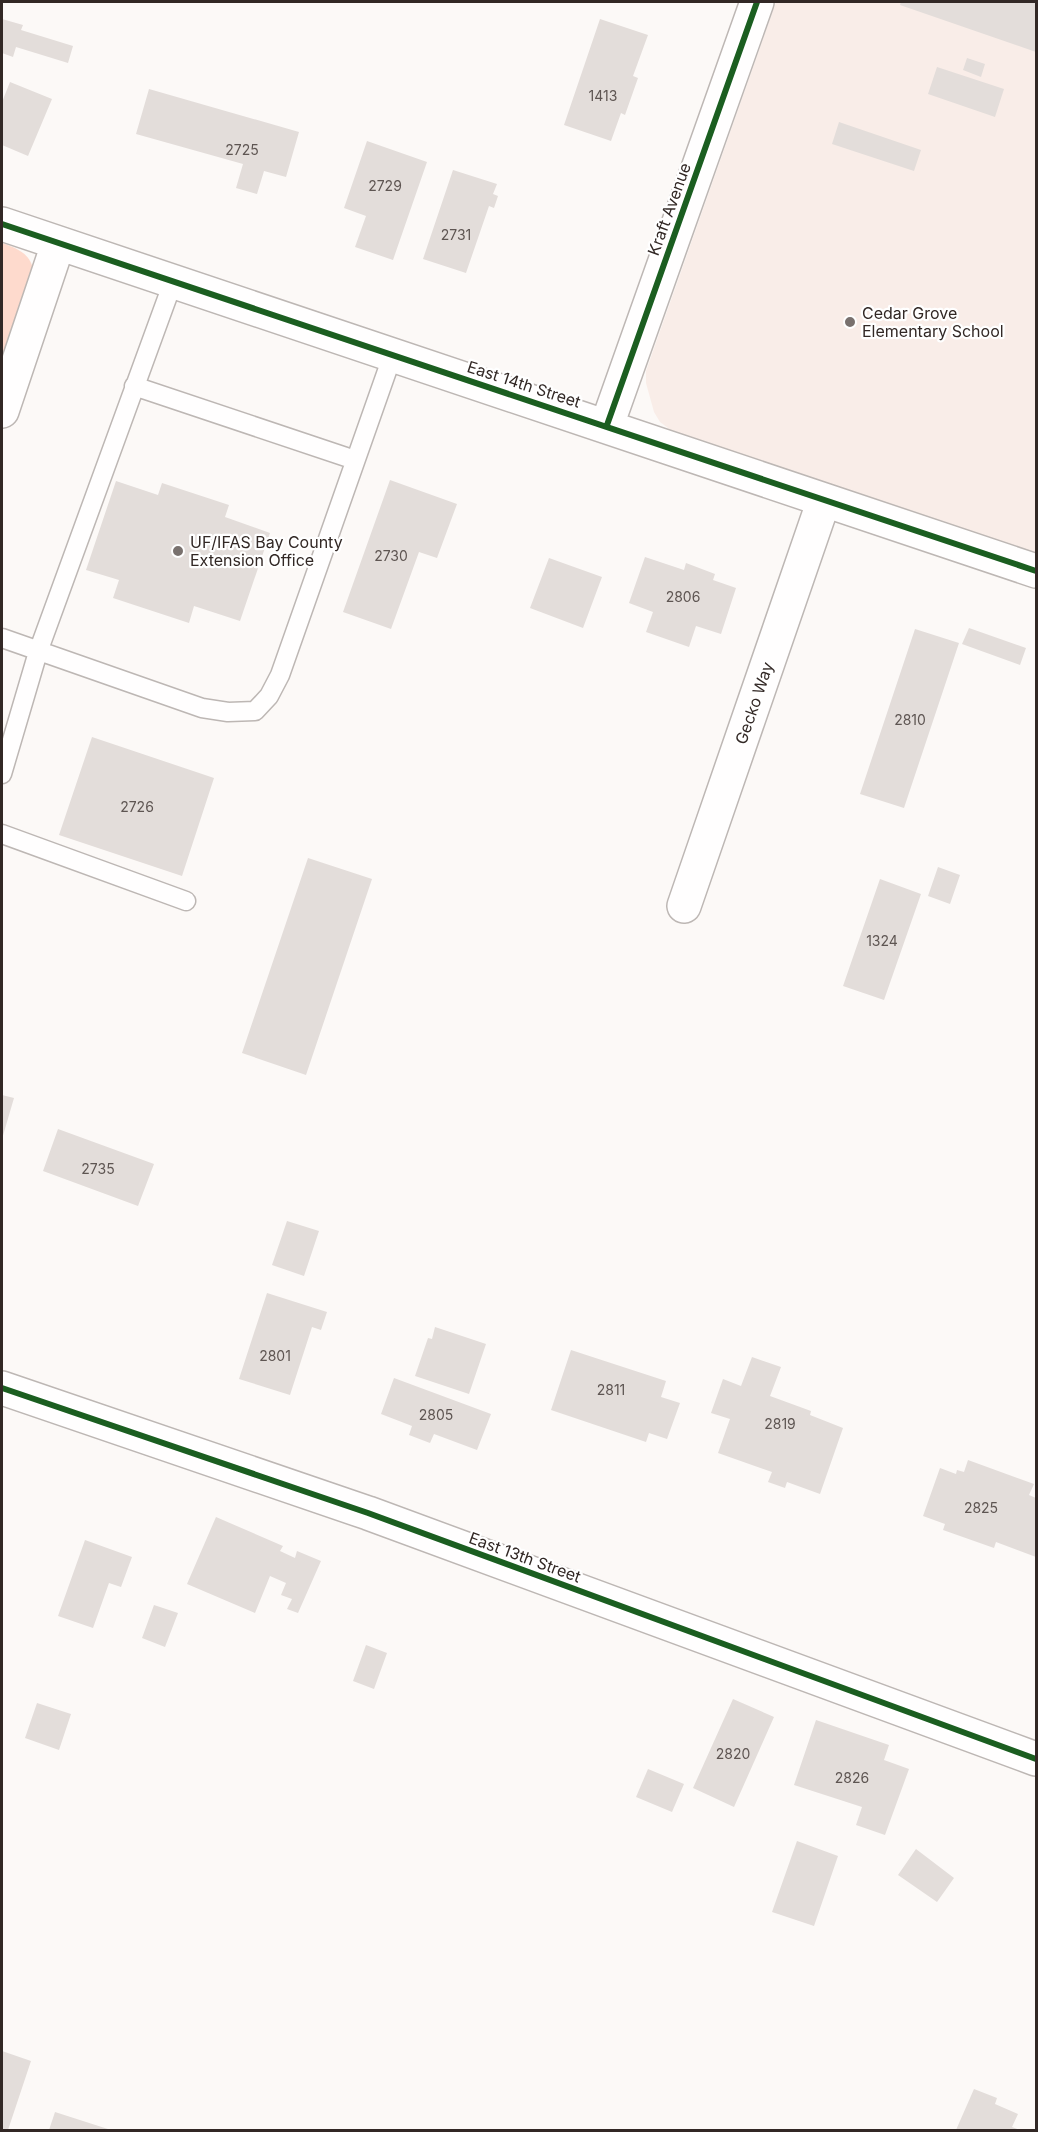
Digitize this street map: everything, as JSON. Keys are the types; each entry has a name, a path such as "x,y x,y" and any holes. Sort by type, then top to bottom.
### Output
{"street":[{"name":"Kraft Avenue","path":"607,425 758,2"},
{"name":"East 14th Street","path":"2,224 607,425 1036,571"},
{"path":"2,411 58,244"},
{"name":"Gecko Way","path":"684,906 824,500"},
{"name":"East 13th Street","path":"2,1388 368,1513 1036,1760"}],"lane":[{"path":"2,774 38,652 173,282"},
{"path":"2,638 202,708 228,712 255,711 269,696 280,675 393,354"},
{"path":"134,386 355,460"},
{"path":"2,834 186,901"}],"shaded area":[{"name":"Cedar Grove Elementary School","path":"776,2 1036,2 1036,558 676,434 660,422 654,412 646,383 646,371"},
{"path":"2,243 23,253 30,261 34,273 2,380"}],"building":[{"path":"901,2 1036,2 1036,52 900,5"},
{"path":"2,19 23,25 21,30 73,46 68,63 16,47 13,57 2,53"},
{"path":"600,19 648,35 633,76 638,78 625,115 621,113 611,141 564,125"},
{"path":"967,58 985,64 981,77 963,70"},
{"path":"937,67 1004,89 995,117 928,94"},
{"path":"10,82 52,99 28,156 2,145 2,102"},
{"path":"149,89 299,132 286,177 264,171 257,194 236,188 243,164 136,134"},
{"path":"839,122 921,150 914,171 832,144"},
{"path":"367,141 427,162 393,260 355,247 366,216 344,208"},
{"path":"453,170 497,184 493,194 498,196 494,208 489,206 466,273 423,259"},
{"path":"390,480 457,504 437,558 419,552 391,629 343,612"},
{"name":"UF/IFAS Bay County Extension Office","path":"116,481 158,495 162,483 229,505 225,517 270,533 240,621 194,606 189,623 113,598 119,580 86,570"},
{"path":"645,557 684,570 686,563 715,574 713,580 736,588 721,634 696,626 689,647 646,632 653,612 629,603"},
{"path":"549,558 602,577 583,628 530,608"},
{"path":"969,628 1026,648 1020,665 962,644"},
{"path":"915,629 959,643 904,808 860,794"},
{"path":"92,737 214,778 182,876 59,835"},
{"path":"308,858 372,879 306,1075 242,1053"},
{"path":"938,867 960,875 950,904 928,896"},
{"path":"880,879 921,894 884,1000 843,986"},
{"path":"2,1095 14,1098 2,1139"},
{"path":"58,1129 154,1164 138,1206 43,1171"},
{"path":"287,1221 319,1231 304,1276 272,1265"},
{"path":"267,1293 327,1312 321,1330 312,1327 290,1395 239,1379"},
{"path":"435,1327 486,1344 469,1394 415,1376 428,1338 432,1339"},
{"path":"571,1350 666,1381 661,1397 680,1403 667,1439 649,1433 646,1442 551,1410"},
{"path":"752,1357 781,1367 770,1396 811,1411 810,1415 843,1428 820,1494 787,1482 785,1488 768,1482 772,1472 718,1453 730,1419 711,1413 723,1379 741,1386"},
{"path":"394,1378 491,1414 477,1450 434,1434 430,1443 409,1435 412,1426 381,1414"},
{"path":"968,1460 1034,1484 1029,1495 1036,1498 1036,1557 996,1542 994,1548 943,1530 945,1524 923,1516 940,1468 956,1474 957,1470 964,1472"},
{"path":"216,1517 283,1546 280,1551 295,1558 297,1551 321,1561 298,1613 287,1609 292,1599 281,1595 286,1583 270,1576 255,1613 187,1584"},
{"path":"85,1540 132,1557 121,1587 109,1583 93,1628 58,1616"},
{"path":"154,1605 178,1613 165,1647 142,1638"},
{"path":"366,1645 387,1653 374,1689 353,1681"},
{"path":"733,1699 774,1717 734,1807 693,1788"},
{"path":"37,1703 71,1714 59,1750 25,1738"},
{"path":"816,1720 889,1745 884,1760 909,1769 885,1835 856,1825 862,1807 794,1785"},
{"path":"648,1769 684,1784 672,1812 636,1797"},
{"path":"797,1841 838,1856 814,1926 772,1912"},
{"path":"916,1849 954,1878 937,1902 898,1875"},
{"path":"2,2051 31,2061 8,2130 2,2130"},
{"path":"974,2089 997,2098 995,2104 1018,2114 1012,2127 1020,2130 956,2130"},
{"path":"55,2112 111,2130 49,2130"}],"cycle path":[{"path":"607,425 757,2"},
{"path":"2,224 1036,571"},
{"path":"2,1388 368,1513 1036,1759"}],"place":[{"name":"Cedar Grove Elementary School","path":"850,322"},
{"name":"UF/IFAS Bay County Extension Office","path":"178,551"}]}
